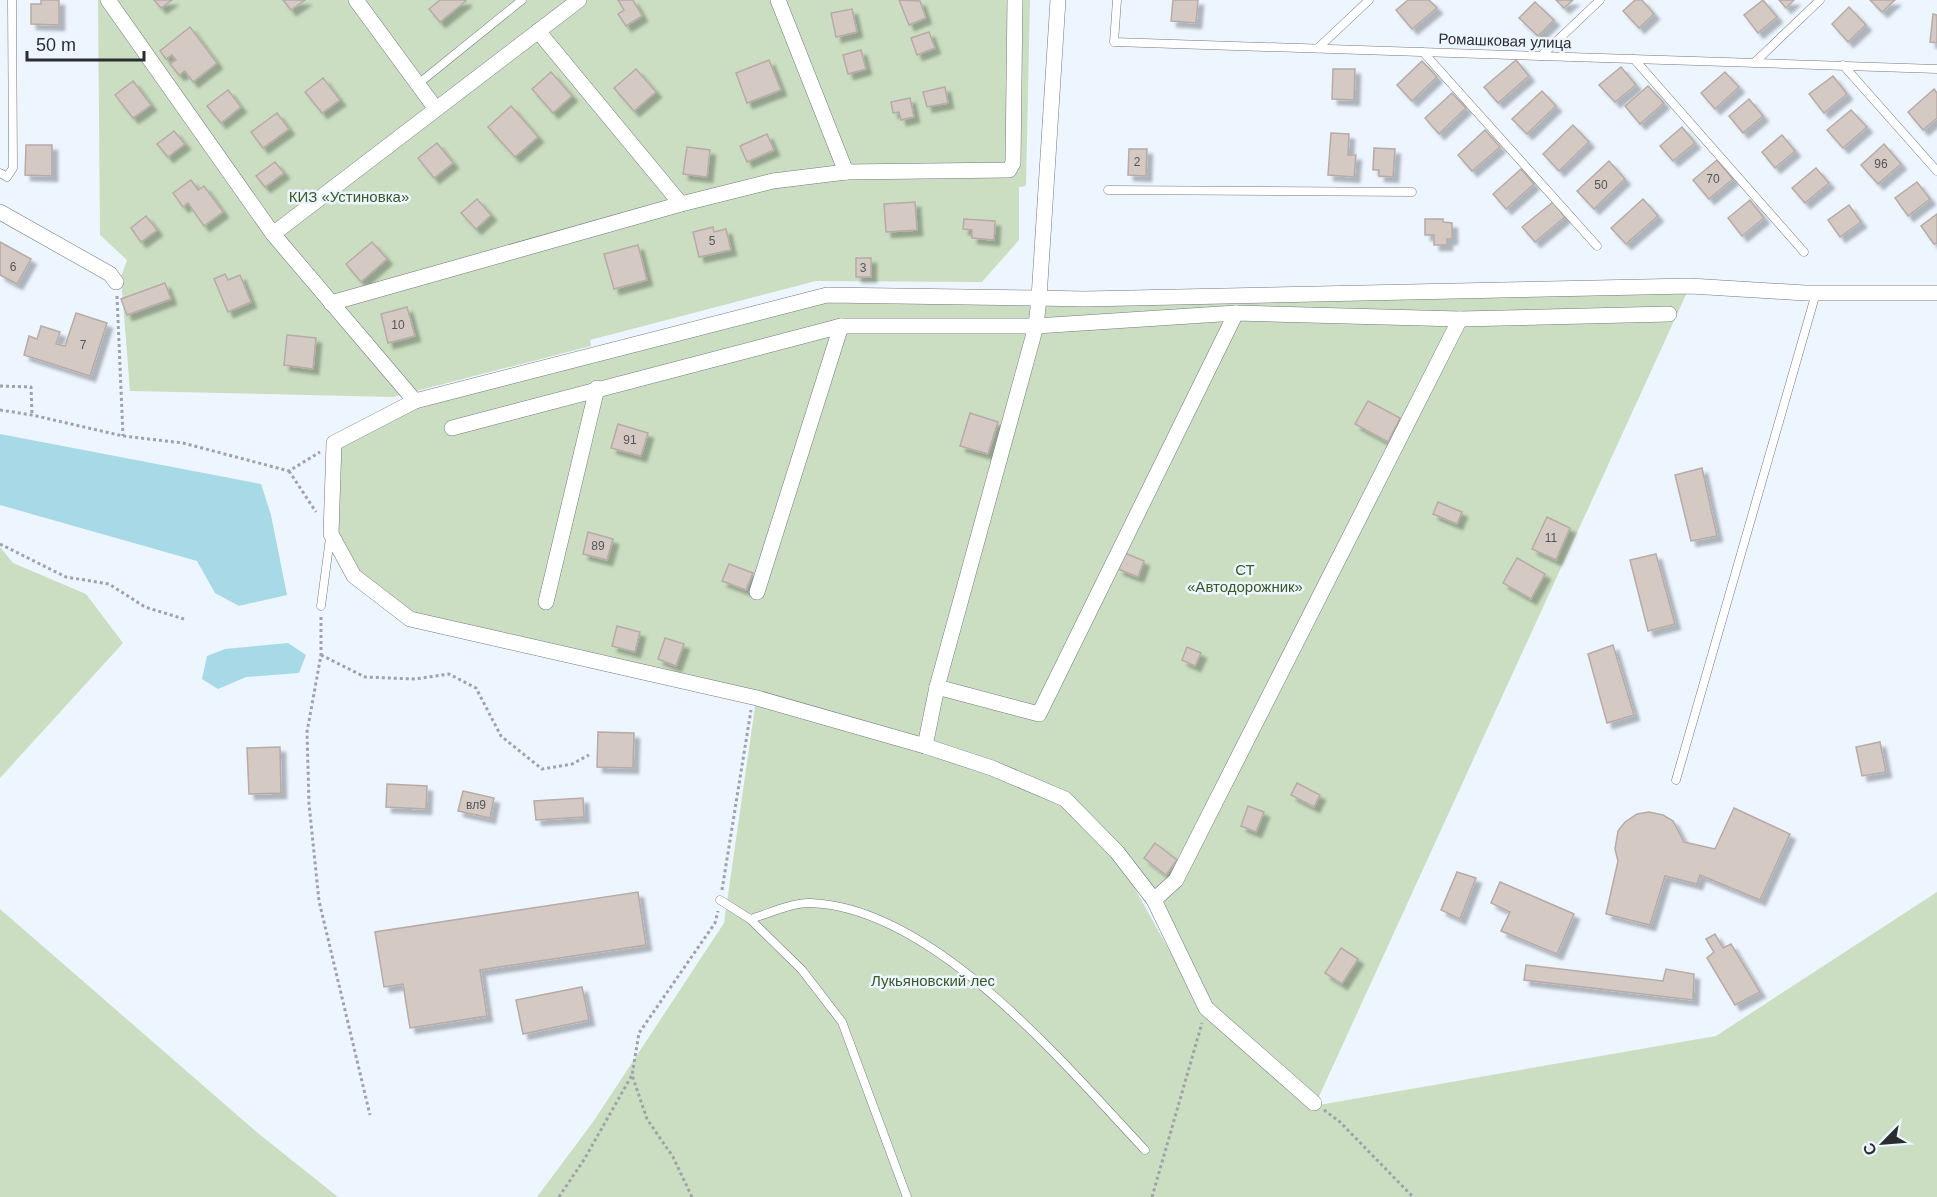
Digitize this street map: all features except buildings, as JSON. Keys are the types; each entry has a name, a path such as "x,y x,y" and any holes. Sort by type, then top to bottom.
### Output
{"street":[{"path":"108,0 273,234 415,401"},
{"path":"356,0 436,110"},
{"path":"273,234 579,0"},
{"path":"778,0 846,172"},
{"path":"330,303 681,204 773,181 846,172 1009,170 1013,163 1015,0"},
{"path":"925,746 937,687 1036,326 1058,0"},
{"path":"538,31 681,204"},
{"path":"0,212 110,274 116,282"},
{"path":"1314,1103 1206,1008 1154,900 1117,852 1065,799 992,768 925,746 753,697 410,618 354,576 331,534 334,442 415,401 827,295 1084,299 1690,286 1816,293 1937,293"},
{"path":"937,687 1039,714 1236,313"},
{"path":"452,428 597,388 841,326 1036,326 1236,313 1460,319 1669,314"},
{"path":"1154,900 1176,880 1460,319"},
{"path":"757,592 841,326"},
{"path":"546,602 597,388"}],"lane":[{"path":"0,173 7,177 13,168 12,0"},
{"path":"417,84 522,0"},
{"name":"Ромашковая улица","path":"1117,0 1114,42 1937,69"},
{"path":"1318,48 1369,0"},
{"path":"1541,56 1600,0"},
{"path":"1754,63 1820,0"},
{"path":"1422,52 1597,246"},
{"path":"1634,59 1804,252"},
{"path":"1843,65 1937,171"},
{"path":"1108,190 1412,192"},
{"path":"1676,780 1816,293"},
{"path":"321,606 331,534"},
{"path":"720,900 750,919 802,970 842,1022 907,1197"},
{"path":"750,919 808,903 836,906 901,928 938,951 1018,1019 1145,1150"}],"path":[{"path":"116,282 123,436"},
{"path":"0,386 31,387 32,415"},
{"path":"0,410 123,436 183,443 289,471 331,534"},
{"path":"289,471 334,442"},
{"path":"0,544 66,577 109,584 145,606 184,620"},
{"path":"321,606 321,655 307,732 309,804 318,890 340,995 370,1115"},
{"path":"321,655 365,677 415,679 449,674 476,688 501,736 542,769 572,764 589,755"},
{"path":"560,1197 632,1075 639,1033 715,923 753,697"},
{"path":"1152,1197 1206,1008"},
{"path":"632,1075 647,1119 673,1157 692,1197"},
{"path":"1314,1103 1340,1122 1413,1197"}],"green space":[{"name":"КИЗ «Устиновка»","path":"98,0 1030,0 1026,186 1019,187 1019,240 982,282 816,281 590,340 591,346 393,397 130,391 121,277 127,260 100,235"},
{"name":"СТ «Автодорожник»","path":"1690,286 1316,1103 1211,1003 1158,897 1066,797 925,743 410,619 354,576 331,534 334,443 405,406 827,295"},
{"path":"0,547 13,563 86,594 123,643 0,778"},
{"name":"Лукьяновский лес","path":"756,700 950,758 1064,802 1115,853 1203,1011 1313,1106 1716,1036 1937,892 1937,1197 537,1197 593,1122 724,923"},
{"path":"0,909 259,1134 338,1197 0,1197"}],"water":[{"path":"0,434 261,484 271,515 287,595 239,606 215,593 197,561 0,505"},
{"path":"288,643 306,655 299,673 246,677 218,689 202,679 207,656 225,649"}]}
